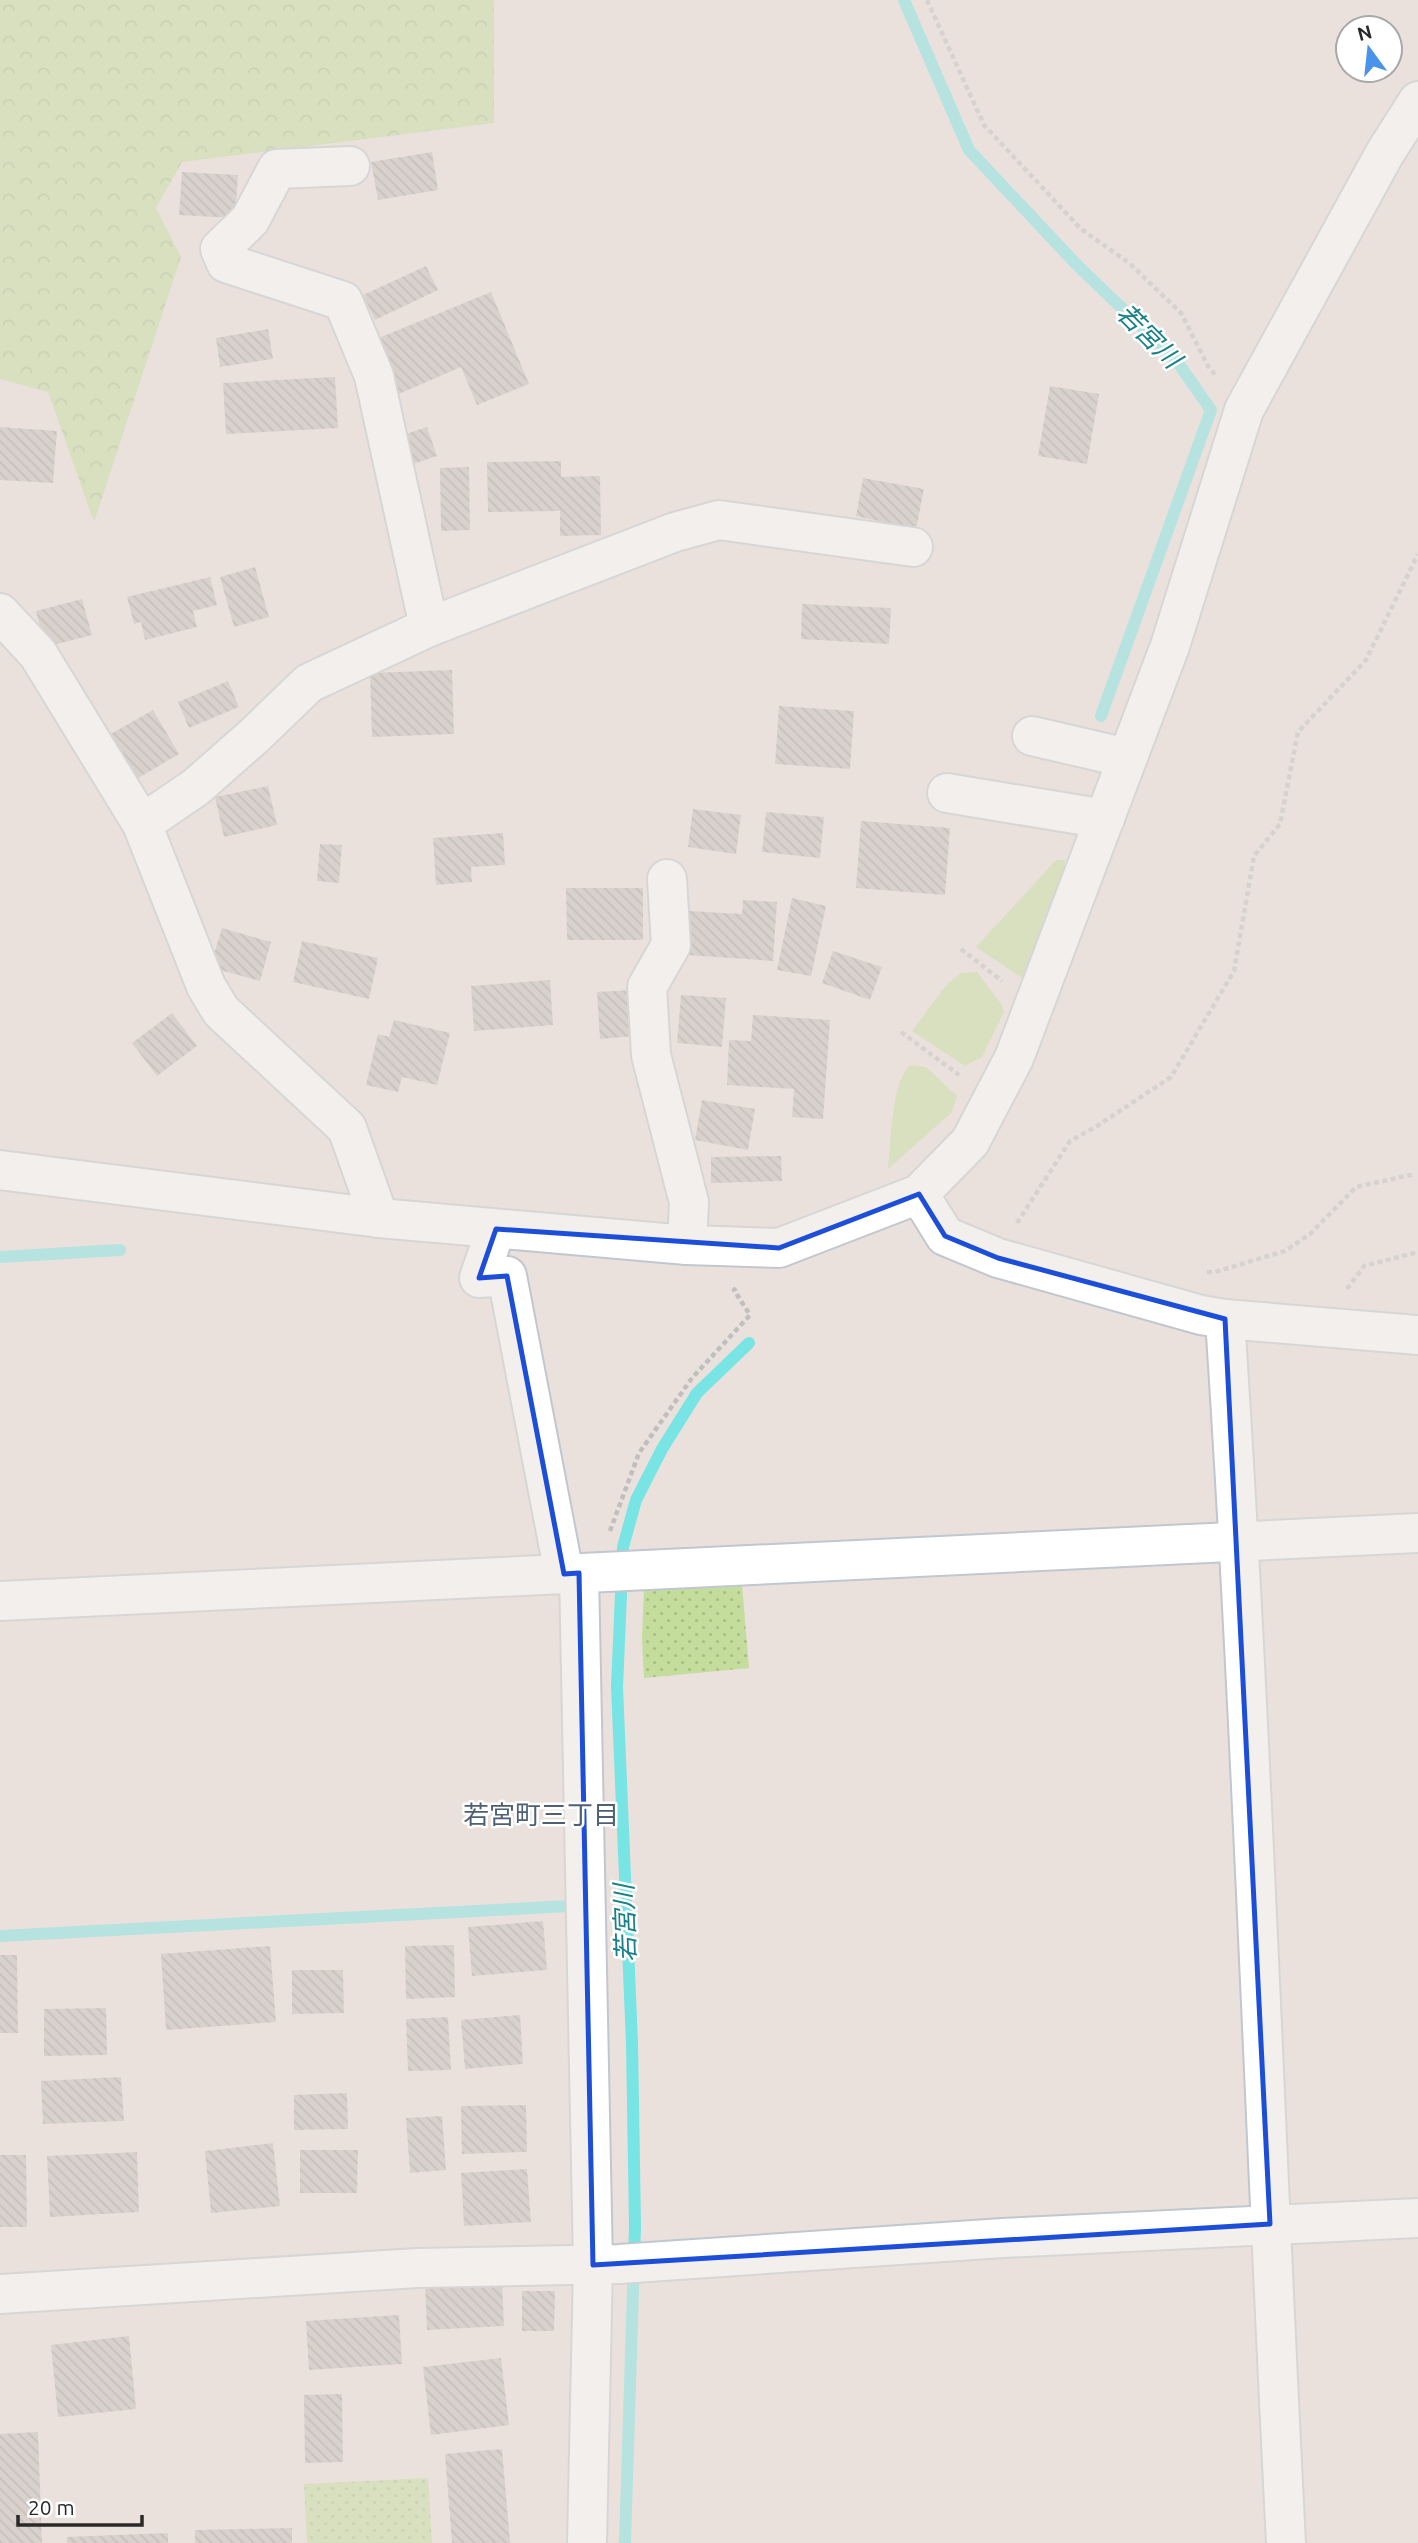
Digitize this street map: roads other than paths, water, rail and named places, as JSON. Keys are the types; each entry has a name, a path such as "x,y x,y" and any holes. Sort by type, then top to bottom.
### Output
{"street":[{"path":"0,1170 379,1218 687,1245 779,1248 919,1194 970,1142 1014,1058 1170,646 1244,410 1385,153 1418,101"},
{"path":"350,166 277,169 250,220 220,249 226,263 343,301 374,376 429,627"},
{"path":"142,824 196,787 309,683 429,627 675,532 719,520 913,547"},
{"path":"0,613 38,654 142,824 206,986 221,1011 347,1128 379,1218"},
{"path":"1032,736 1127,758"},
{"path":"947,793 1105,819"},
{"path":"667,879 671,945 648,987 648,1001 652,1055 689,1202 687,1245"},
{"path":"919,1194 945,1236 998,1258 1201,1315 1418,1335"},
{"path":"496,1229 479,1278 507,1276 595,1572 620,2264 587,2543"},
{"path":"1226,1319 1240,1542 1269,2224 1286,2543"},
{"path":"0,1601 1418,1533"},
{"path":"0,2294 417,2268 620,2264 1003,2238 1418,2218"}],"waterway":[{"name":"若宮川","path":"904,0 969,150 1077,265 1176,360 1211,410 1101,716"},
{"path":"0,1257 120,1250"},
{"name":"若宮川","path":"625,2543 635,2226 632,2043 617,1687 623,1547 636,1500 662,1449 697,1393 749,1343"},
{"path":"0,1936 570,1906"}],"district":[{"name":"若宮町三丁目","path":"541,1815"}]}
